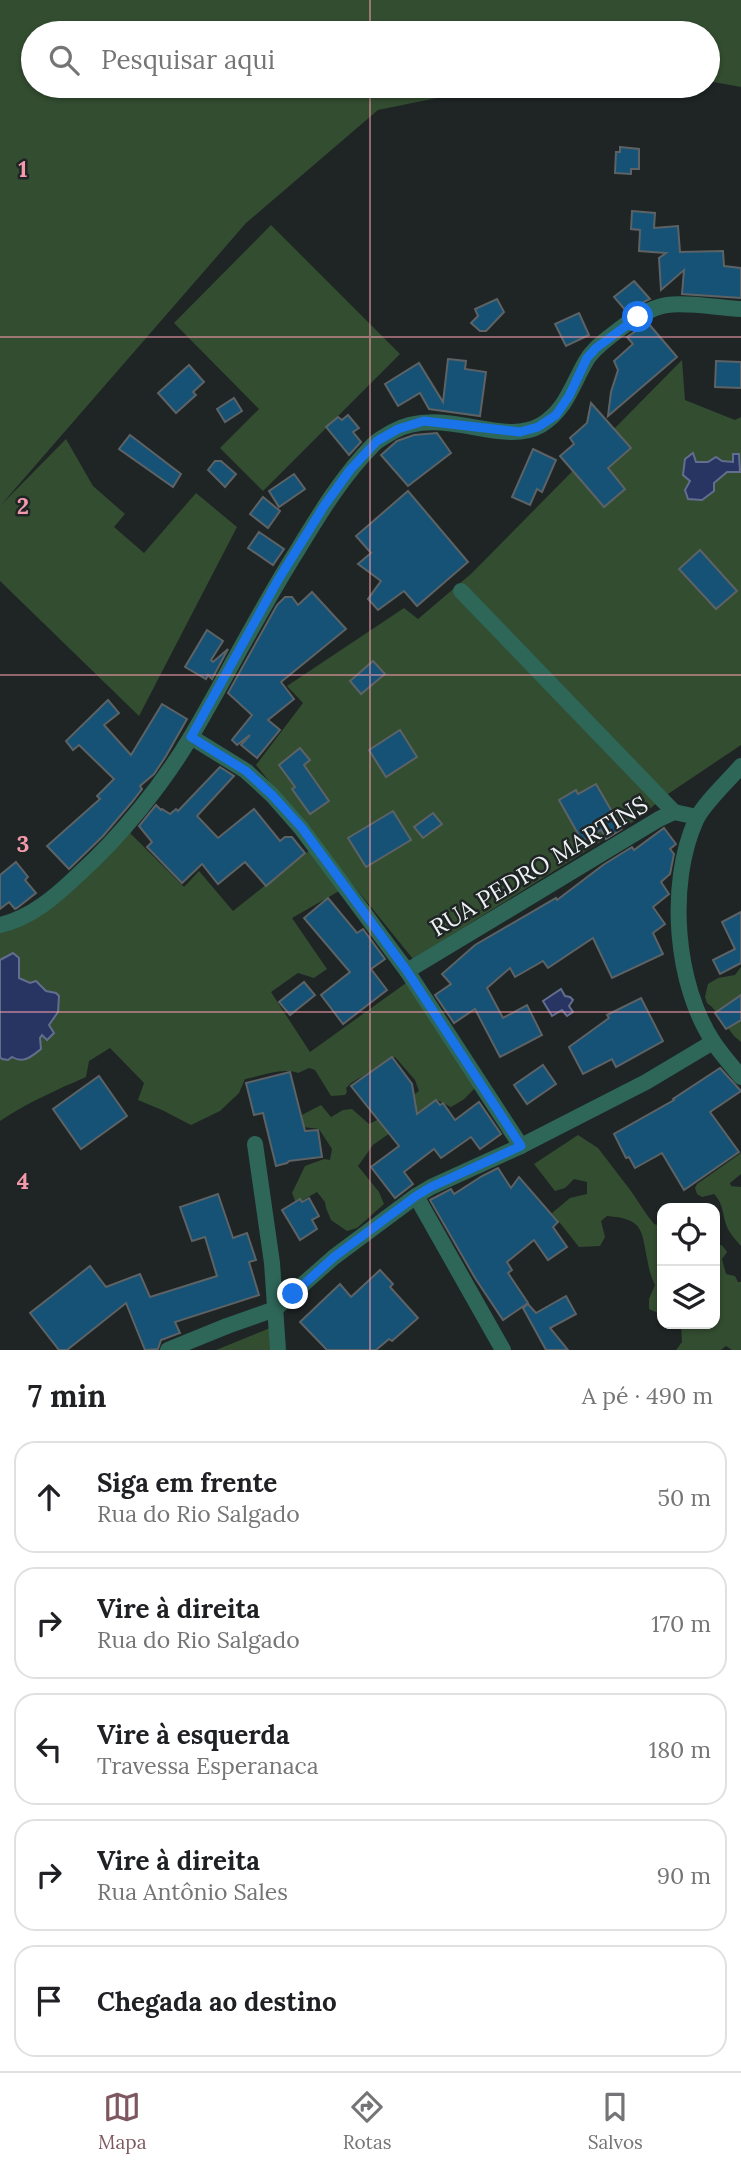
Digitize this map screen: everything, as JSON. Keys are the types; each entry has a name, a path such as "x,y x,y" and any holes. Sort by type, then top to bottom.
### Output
{"street":[{"path":"0,925 13,922 38,909 65,888 97,858 139,810 191,737 278,580 324,506 350,470 377,441 398,429 424,421 520,432 538,427 556,415 569,396 587,358 596,348 638,317 668,305 741,309"},
{"path":"461,591 674,812"},
{"path":"191,737 246,771 290,814 407,971 521,1146"},
{"path":"741,766 697,817 681,873 678,924 683,962 695,1006 713,1042 741,1077"},
{"name":"RUA PEDRO MARTINS","path":"407,971 659,819 674,812 697,817"},
{"path":"168,1350 275,1310 334,1257 416,1196 646,1082 713,1042"},
{"path":"255,1144 272,1263 278,1350"},
{"path":"416,1196 503,1350"}],"green space":[{"path":"0,0 741,0 741,87 720,83 720,21 21,21 21,98 437,98 378,110 246,223 1,505 66,439 93,486 125,514 114,527 144,553 196,493 237,527 139,716 0,581"},
{"path":"271,225 400,354 263,491 220,448 259,409 174,323"},
{"path":"682,360 685,400 735,420 741,417 741,745 668,794 636,820 413,959 256,765 303,703 287,686 404,608 418,619 472,573"},
{"path":"128,831 184,887 199,871 233,911 310,850 341,890 292,918 327,969 314,978 298,973 271,992 310,1052 406,983 476,1087 451,1107 437,1100 373,1145 358,1166 379,1192 384,1204 357,1228 347,1231 331,1220 325,1202 317,1192 303,1200 295,1201 292,1193 305,1166 324,1159 330,1160 332,1149 319,1129 303,1127 298,1117 321,1105 331,1117 343,1110 352,1109 369,1124 379,1119 419,1091 415,1080 395,1057 351,1083 346,1088 345,1095 331,1096 315,1070 309,1068 298,1073 279,1071 245,1079 239,1093 220,1111 191,1125 138,1100 144,1083 110,1048 89,1061 86,1077 0,1121 0,930"},
{"path":"741,967 741,1042 707,1003 705,997 708,984 718,978 735,975"},
{"path":"578,1135 598,1148 657,1225 657,1313 649,1309 649,1299 655,1285 642,1235 635,1224 629,1220 607,1216 601,1221 605,1237 600,1246 579,1247 552,1213 570,1198 587,1194 587,1182 574,1179 565,1188 555,1191 534,1164"},
{"path":"741,1153 741,1174 730,1183 731,1186 741,1187 741,1246 728,1230 717,1198 714,1194 702,1197 697,1194 697,1184"},
{"path":"722,1245 727,1252 722,1259 726,1274 735,1276 738,1282 741,1282 741,1350 732,1350 726,1346 721,1350 676,1350 682,1342 681,1329 720,1329"},
{"path":"270,1328 272,1350 216,1350"}],"water":[{"path":"693,453 696,462 708,462 716,457 722,461 733,462 733,454 739,454 740,472 727,472 714,483 714,491 702,500 688,499 685,490 690,481 683,475 685,459"},
{"path":"13,953 19,958 19,978 30,983 36,981 46,991 59,996 58,1012 49,1025 54,1033 47,1040 42,1035 41,1049 20,1060 0,1057 0,960"},
{"path":"561,989 565,996 573,1000 569,1006 573,1012 567,1016 562,1010 552,1016 543,1001"}],"building":[{"path":"620,147 639,149 639,169 631,169 631,174 615,173 616,152 620,152"},
{"path":"632,211 655,213 654,228 678,226 680,252 723,251 724,266 741,268 741,298 682,294 684,270 661,290 659,258 666,253 639,251 640,230 631,229"},
{"path":"634,281 650,299 626,311 614,297"},
{"path":"497,299 504,312 486,331 480,331 471,323 478,316 475,309"},
{"path":"579,313 589,335 566,346 555,324"},
{"path":"648,323 677,357 608,416 611,392 618,370 614,361 633,344 627,337"},
{"path":"448,359 466,361 465,369 486,372 480,416 429,409 420,393 398,406 385,384 419,363 443,402"},
{"path":"716,361 741,362 741,388 715,387"},
{"path":"189,365 204,382 193,392 196,395 176,413 158,393"},
{"path":"234,398 242,411 225,422 217,409"},
{"path":"591,403 631,448 608,468 625,489 604,507 560,456 574,444 570,438 587,423"},
{"path":"348,415 359,428 353,432 361,442 349,455 326,427 338,417 342,420"},
{"path":"437,433 451,453 408,486 381,455 397,441 414,435"},
{"path":"130,435 181,474 173,487 119,449"},
{"path":"533,449 556,460 542,492 537,489 530,505 512,497"},
{"path":"215,461 221,461 236,474 225,487 208,470"},
{"path":"294,474 305,489 279,507 269,491"},
{"path":"408,491 468,562 417,606 404,591 378,610 368,599 381,581 358,564 371,553 356,536"},
{"path":"263,497 280,511 268,528 250,514"},
{"path":"259,532 284,549 273,565 248,548"},
{"path":"700,550 737,591 716,609 679,569"},
{"path":"312,592 346,629 281,682 294,699 268,720 280,730 257,758 241,745 250,735 237,745 232,740 252,715 228,693 277,605 285,597 292,597 298,605"},
{"path":"207,630 223,641 211,660 213,662 228,649 212,679 208,675 206,679 185,667"},
{"path":"373,661 385,674 361,694 350,681"},
{"path":"108,700 119,713 104,725 131,755 162,704 187,719 166,756 154,774 140,786 142,789 132,802 103,836 69,869 47,846 100,799 97,796 114,779 79,745 73,750 66,741"},
{"path":"400,730 417,757 386,777 369,750"},
{"path":"300,748 310,760 304,765 329,801 310,814 279,765"},
{"path":"220,767 234,776 197,816 218,838 254,809 280,841 285,837 292,837 305,853 266,886 245,862 218,884 202,864 182,883 147,847 152,842 139,826 156,805 170,814 176,809 178,811"},
{"path":"596,784 622,829 606,839 601,830 582,841 559,800 576,790 578,794"},
{"path":"393,811 411,840 366,867 348,838"},
{"path":"433,813 442,824 423,838 414,827"},
{"path":"664,828 676,844 670,849 674,854 670,874 661,882 669,894 653,907 665,924 653,933 663,954 612,978 593,938 548,968 543,961 515,977 510,968 487,988 503,1018 527,1005 542,1035 500,1057 475,1009 454,1023 435,995 451,984 442,974 475,945 556,898 557,900 603,865 632,847 634,850"},
{"path":"16,862 28,877 25,880 36,893 15,909 9,902 0,909 0,875"},
{"path":"328,898 357,933 363,929 385,959 371,969 387,990 343,1024 321,995 350,972 304,918"},
{"path":"741,912 741,963 720,974 713,960 735,949 722,922"},
{"path":"304,982 315,995 290,1015 279,1002"},
{"path":"741,995 741,1020 726,1029 715,1013"},
{"path":"641,998 663,1041 616,1067 612,1059 583,1074 569,1047 609,1018 607,1015"},
{"path":"392,1057 412,1084 417,1114 436,1100 440,1105 443,1103 455,1120 479,1102 501,1134 480,1149 471,1137 441,1158 434,1149 404,1172 413,1184 395,1198 371,1167 399,1146 351,1086"},
{"path":"543,1065 556,1084 527,1104 514,1085"},
{"path":"720,1068 741,1091 710,1112 739,1152 684,1190 662,1153 635,1168 629,1157 626,1158 614,1134 674,1100"},
{"path":"290,1072 305,1131 318,1130 322,1157 289,1161 276,1166 263,1113 254,1115 246,1083"},
{"path":"99,1076 127,1116 81,1149 53,1109"},
{"path":"498,1168 511,1188 519,1177 558,1222 553,1227 567,1247 548,1260 534,1240 507,1262 512,1270 508,1273 528,1303 503,1320 430,1200 451,1189 454,1194"},
{"path":"218,1194 233,1238 247,1233 256,1260 249,1262 259,1295 175,1322 180,1333 161,1340 158,1349 145,1350 126,1303 67,1350 59,1350 30,1313 90,1266 106,1287 140,1274 150,1297 217,1276 205,1237 192,1241 180,1207"},
{"path":"309,1198 319,1216 312,1220 317,1229 300,1240 282,1210 300,1199 302,1202"},
{"path":"380,1270 393,1284 390,1287 418,1318 392,1341 389,1339 376,1350 327,1350 300,1322 340,1284 351,1297"},
{"path":"566,1296 576,1314 550,1328 568,1350 546,1350 523,1308 528,1304 536,1313"}],"route":[{"path":"293,1294 334,1257 416,1196 521,1146 407,971 302,828 246,771 191,737 278,580 324,506 350,470 377,441 398,429 424,421 520,432 538,427 556,415 569,396 587,358 596,348 638,317"}]}
